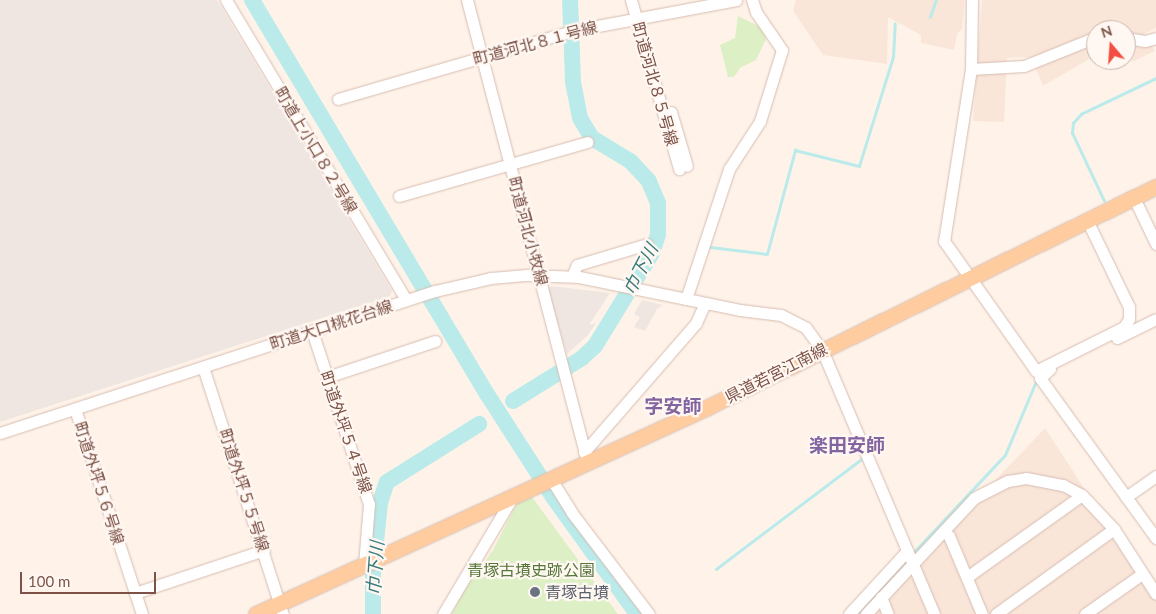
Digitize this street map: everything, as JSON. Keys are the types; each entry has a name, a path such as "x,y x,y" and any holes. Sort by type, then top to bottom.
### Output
{"main road":[{"name":"県道若宮江南線","path":"256,614 282,608 381,556 551,479 585,457 822,350 1156,187"}],"street":[{"name":"町道上小口８２号線","path":"226,0 406,300"},
{"name":"町道河北小牧線","path":"467,0 540,274 585,457"},
{"name":"町道河北８５号線","path":"631,0 639,18 683,167"},
{"path":"638,0 639,18"},
{"name":"町道河北８１号線","path":"338,99 576,30 736,0"},
{"path":"686,299 729,169 760,121 782,50 756,12 752,0"},
{"path":"972,0 971,69 944,241 1036,372 1124,327 1130,319 1130,307 1087,220"},
{"path":"1136,40 1145,41 1156,38"},
{"path":"971,69 1024,66 1086,41"},
{"path":"399,196 587,142"},
{"path":"1134,198 1156,244"},
{"path":"572,276 577,265 647,244"},
{"name":"町道大口桃花台線","path":"0,433 435,291 491,278 540,274 572,276 619,284 705,303 788,317 813,334 822,350 934,614"},
{"path":"585,457 696,323 705,303"},
{"path":"1156,319 1042,373 1040,378 1156,538"},
{"name":"町道外坪５４号線","path":"312,331 370,504 365,564"},
{"path":"327,377 435,341"},
{"name":"町道外坪５５号線","path":"203,367 282,608"},
{"name":"町道外坪５６号線","path":"75,409 142,614"},
{"path":"1126,497 1156,476"},
{"path":"866,614 974,498 1008,481 1026,478 1044,480 1082,495 1114,529 1156,594"},
{"path":"551,479 572,513 649,614"},
{"path":"967,577 1082,495"},
{"path":"443,614 513,496"},
{"path":"996,614 1114,529"},
{"path":"944,531 967,577 982,614"},
{"path":"849,614 907,551"},
{"path":"136,595 264,553"},
{"path":"1085,614 1142,574"},
{"path":"881,598 888,614"}],"shaded area":[{"path":"0,0 217,0 392,291 390,296 0,422"},
{"path":"796,0 965,0 962,29 957,34 954,50 921,43 921,35 888,17 887,64 823,55 793,11"},
{"path":"982,0 1156,0 1156,28 1144,34 1155,51 1136,60 1136,20 1086,20 1086,61 1043,86 1031,57 1007,58 1004,122 973,121"},
{"path":"551,286 610,293 589,325 596,323 588,335 567,354 548,290"},
{"path":"642,300 663,305 657,309 645,331 634,327 640,317 634,314"},
{"path":"1045,428 1156,599 1156,614 868,614"}],"green space":[{"path":"738,16 761,27 766,39 756,60 740,68 734,77 728,77 720,45 735,38"},
{"name":"青塚古墳史跡公園","path":"532,497 618,614 452,614 463,592 493,550 518,501"}],"waterway":[{"path":"252,0 487,394 553,497 637,614"},
{"name":"巾下川","path":"513,401 582,358 595,346 652,253 658,235 658,203 648,180 630,161 592,138 580,118 573,81 570,0"},
{"path":"930,17 936,0"},
{"path":"711,247 767,254 795,150 859,166 893,57 895,24"},
{"path":"1104,201 1072,133 1073,123 1081,114 1156,78"},
{"path":"913,553 1005,455 1037,379"},
{"name":"巾下川","path":"373,614 373,571 380,503 387,482 479,424"},
{"path":"716,569 864,457"},
{"path":"857,614 908,559"}],"place":[{"name":"青塚古墳","path":"535,592"}],"district":[{"name":"字安師","path":"673,406"},
{"name":"楽田安師","path":"847,445"}]}
